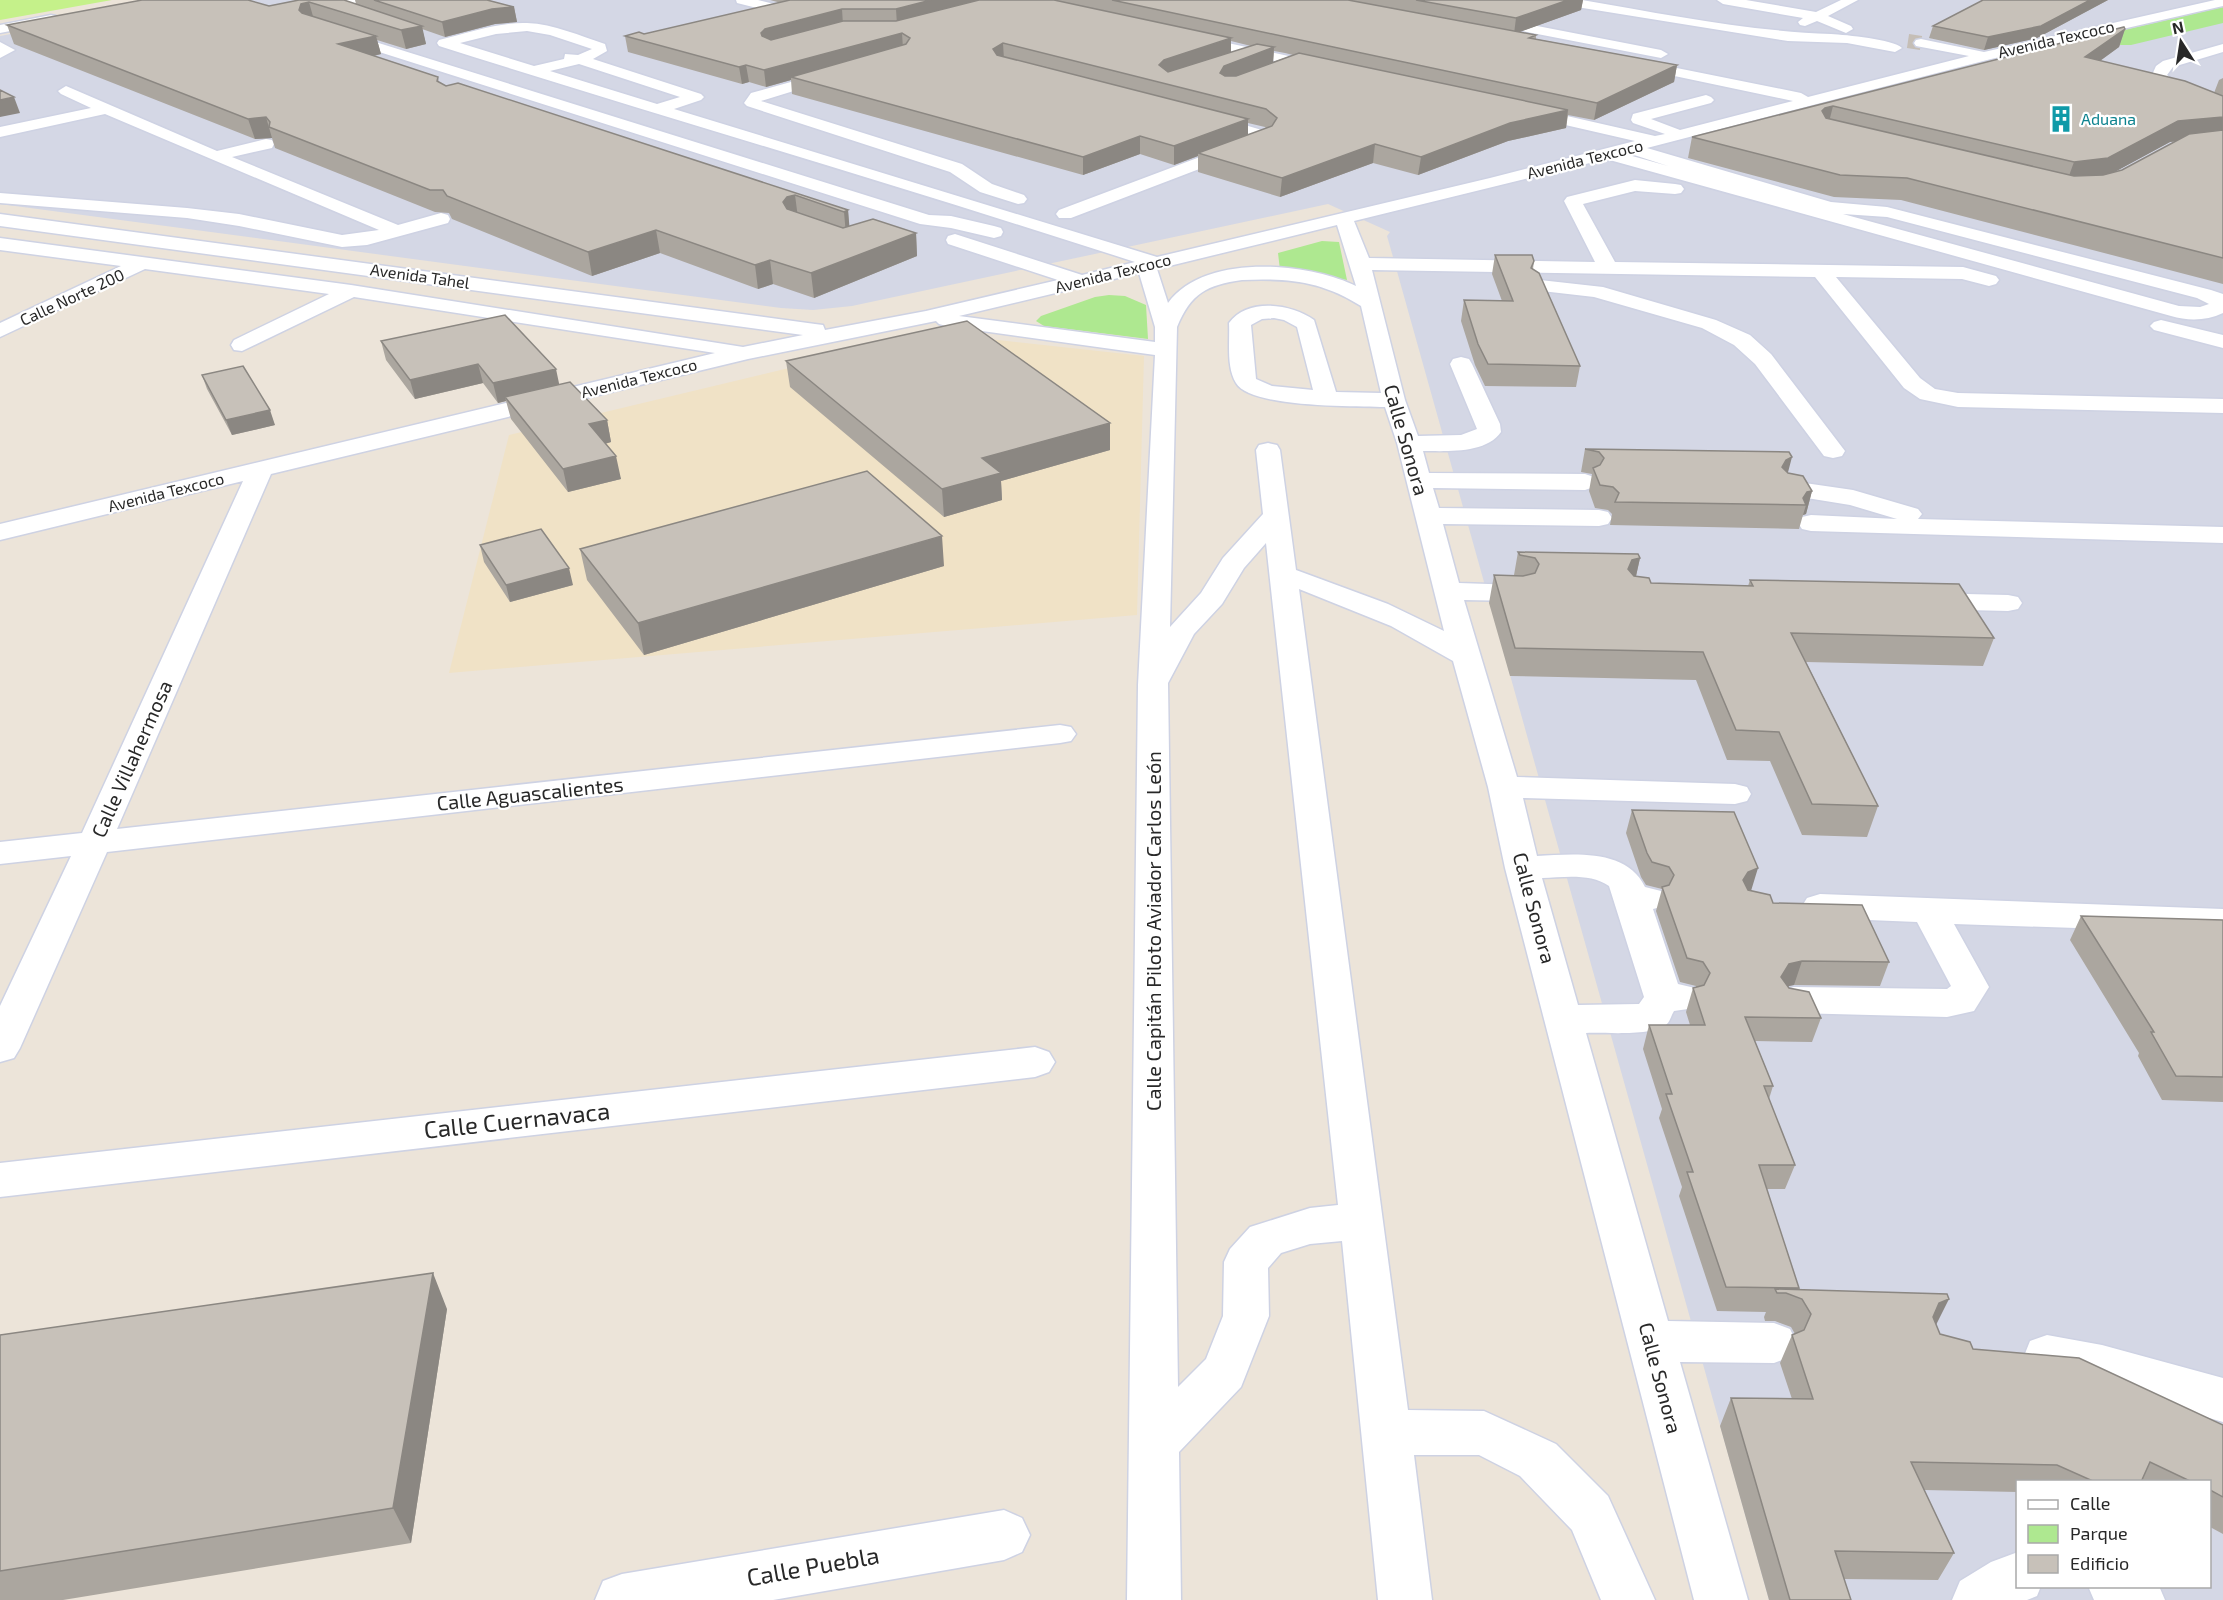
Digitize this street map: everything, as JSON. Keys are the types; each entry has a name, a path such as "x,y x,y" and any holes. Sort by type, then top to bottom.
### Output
{"street":[{"path":"362,0 345,3 339,8 381,22"},
{"path":"742,0 829,21"},
{"path":"1413,0 1596,43 1680,57"},
{"path":"1558,0 1779,36 1847,39 1989,54"},
{"path":"1723,0 1816,16 1844,28 1967,61"},
{"path":"1779,36 1852,0"},
{"name":"Avenida Texcoco","path":"0,532 748,352 926,317 1081,268 1195,253 1344,218 1630,148 1680,133 1989,54 2215,2"},
{"path":"756,17 786,11"},
{"path":"0,29 67,16"},
{"path":"532,71 579,60 600,51 600,47 528,27 439,42 532,71 659,108 1146,261"},
{"path":"324,30 924,219 951,222 1012,238"},
{"path":"486,34 517,42"},
{"path":"1175,35 1344,72"},
{"path":"0,46 8,50 0,54"},
{"path":"2223,48 2168,64 2161,69 2159,75 2164,83 2184,95 2223,112"},
{"path":"548,51 696,97 659,108"},
{"path":"1232,61 1256,53"},
{"path":"1614,60 1807,100"},
{"path":"1273,71 1298,62"},
{"path":"853,69 756,96 752,103 757,107 956,168 986,188 1100,225"},
{"path":"470,94 500,86"},
{"path":"66,91 215,156 397,231"},
{"path":"1680,133 1639,120 1639,117 1706,100"},
{"path":"1506,108 1656,141"},
{"path":"0,132 106,109"},
{"path":"0,126 38,116 21,110"},
{"path":"1065,214 1264,139 1266,136 1189,114"},
{"path":"215,156 266,144"},
{"path":"1630,148 1700,176"},
{"path":"1606,154 1700,176 2178,312 2198,315 2211,312 2220,306 2219,300 2204,294 1887,212 1823,210"},
{"path":"1607,266 1573,201 1640,184 1654,184 1696,195 1844,238"},
{"path":"0,198 187,213 239,220 342,242 367,239 441,219"},
{"path":"110,234 160,218 187,213"},
{"path":"154,240 186,222 189,219 187,213"},
{"name":"Calle Sonora","path":"1344,218 1372,285 1394,400 1409,443 1447,591 1504,787 1522,868 1721,1600"},
{"name":"Avenida Tahel","path":"0,219 841,333"},
{"path":"889,229 924,219"},
{"path":"924,219 938,231 969,245 1081,268"},
{"name":"Avenida Tahel","path":"0,244 351,291 748,352"},
{"path":"1032,246 1081,268"},
{"path":"1898,254 2223,342"},
{"name":"Calle Capitán Piloto Aviador Carlos León","path":"1146,261 1166,339 1153,685 1154,1600"},
{"name":"Calle Norte 200","path":"0,331 143,263"},
{"path":"926,317 1166,339 1174,309 1193,288 1208,281 1258,274 1310,277 1345,288 1607,266 1963,273"},
{"path":"1821,271 1912,383 1928,394 1958,400 2223,406"},
{"path":"1518,286 1583,288 1672,313 1728,332 1742,340 1763,359 1833,451"},
{"path":"242,345 351,291"},
{"path":"1326,397 1307,324 1289,314 1274,312 1247,317 1240,323 1244,377 1247,383 1270,393 1326,397 1394,400"},
{"path":"1409,443 1465,441 1481,438 1489,432 1488,424 1461,364"},
{"path":"1268,450 1387,1432 1405,1600"},
{"name":"Calle Villahermosa","path":"0,1048 261,469"},
{"path":"1419,480 1585,482"},
{"path":"1791,489 1853,498 1963,529"},
{"path":"1153,685 1181,631 1212,598 1233,564 1276,515"},
{"path":"1428,516 1599,518"},
{"path":"1811,522 1963,529 2223,535"},
{"path":"1284,575 1349,596 1433,635 1466,657"},
{"path":"1447,591 1518,593"},
{"path":"1901,601 2008,603"},
{"name":"Calle Aguascalientes","path":"0,853 1060,734"},
{"path":"1504,787 1735,794"},
{"path":"1522,868 1563,867 1609,870 1620,876 1640,898 1672,998 1653,1014 1643,1018 1564,1019"},
{"path":"1791,905 2223,921"},
{"path":"1794,1000 1947,1003 1960,1001 1970,987 1929,911"},
{"name":"Calle Cuernavaca","path":"0,1180 1035,1062"},
{"path":"1155,1442 1224,1372 1246,1316 1246,1262 1252,1255 1266,1240 1310,1226 1360,1221"},
{"path":"1650,1341 1774,1343"},
{"path":"2001,1352 2059,1357 2223,1400"},
{"path":"1387,1432 1484,1433 1538,1460 1590,1513 1628,1600"},
{"name":"Calle Puebla","path":"622,1600 1004,1535"},
{"path":"1979,1600 2016,1578"},
{"path":"2116,1588 2138,1600"}],"shaded area":[{"path":"193,0 2223,0 2223,1600 1769,1600 1387,236 1390,232 1328,204 852,306 813,310 781,308 0,204 0,36"},
{"path":"935,333 1144,356 1137,615 449,673 509,435"}],"green space":[{"path":"0,0 112,0 0,20"},
{"path":"2223,7 2223,23 2131,45 2118,45 2094,37"},
{"path":"1322,241 1339,242 1347,280 1280,270 1278,253"},
{"path":"1125,296 1146,305 1148,339 1044,326 1036,321 1041,316 1095,297"}],"building":[{"path":"142,0 248,0 269,6 299,0 344,0 422,26 401,30 309,2 301,4 299,10 302,13 376,36 338,44 438,77 437,81 446,86 458,83 848,210 844,212 795,195 787,197 783,202 787,209 843,228 873,219 916,233 811,273 770,260 755,265 656,230 588,252 447,196 443,190 430,190 269,127 270,122 266,117 248,119 7,25"},
{"path":"374,0 487,0 514,7 492,9 442,22"},
{"path":"790,0 931,0 896,9 842,9 765,29 761,33 762,36 771,40 843,21 896,21 979,0 1054,0 1231,38 1164,60 1159,65 1168,72 1257,44 1274,47 1224,66 1220,73 1225,76 1236,76 1299,53 1568,110 1510,123 1421,157 1375,144 1282,178 1198,153 1272,126 1277,118 1266,109 1003,43 993,49 997,55 1248,119 1174,146 1140,136 1083,157 791,77 906,44 910,38 902,33 764,70 746,65 739,67 625,36 639,32 644,34"},
{"path":"1112,0 1348,0 1536,35 1529,38 1677,65 1597,103"},
{"path":"1416,0 1568,0 1516,18"},
{"path":"1983,0 2090,0 2041,26 1988,37 1933,26"},
{"path":"2124,27 2125,29 2085,57 2185,81 2223,96 2223,117 2178,121 2108,158 2074,162 1833,106 1822,111 1826,118 2074,176 2103,175 2122,170 2189,134 2223,130 2223,258 1907,178 1840,175 1692,137"},
{"path":"0,90 14,97 0,100"},
{"path":"1495,255 1532,255 1534,261 1531,268 1539,273 1580,366 1488,364 1478,344 1464,300 1513,301"},
{"path":"505,315 556,369 493,383 478,364 410,380 381,341"},
{"path":"967,321 1110,423 982,458 1001,473 942,489 786,361"},
{"path":"243,366 270,410 226,420 202,375"},
{"path":"570,382 607,420 589,424 616,456 563,469 505,397"},
{"path":"1585,449 1789,452 1792,457 1786,460 1782,467 1788,473 1803,476 1812,491 1807,492 1803,498 1806,505 1615,502 1619,493 1613,487 1600,485 1593,468 1600,465 1604,458 1599,452"},
{"path":"867,471 942,536 638,623 580,549"},
{"path":"541,529 569,568 506,585 480,545"},
{"path":"1518,552 1638,554 1640,558 1632,560 1628,569 1634,576 1649,578 1651,583 1753,586 1750,580 1959,584 1994,638 1791,633 1878,806 1812,804 1779,732 1736,730 1703,652 1515,648 1494,575 1523,576 1535,573 1539,564 1535,558 1520,555"},
{"path":"1632,810 1734,812 1758,868 1748,872 1743,880 1748,890 1770,895 1773,903 1862,905 1889,962 1802,961 1789,964 1781,977 1789,988 1809,992 1821,1018 1745,1017 1773,1086 1764,1086 1795,1165 1759,1165 1799,1288 1726,1287 1687,1172 1693,1172 1666,1094 1672,1094 1649,1025 1705,1025 1693,988 1704,985 1710,973 1703,962 1687,958 1662,887 1669,885 1674,875 1669,867 1652,862"},
{"path":"2081,916 2223,920 2223,1077 2176,1076 2151,1032 2154,1032"},
{"path":"433,1273 393,1508 0,1571 0,1335"},
{"path":"1775,1289 1947,1294 1949,1299 1939,1303 1933,1317 1940,1334 1970,1342 1973,1349 2079,1358 2223,1425 2223,1497 2211,1491 2211,1480 2188,1480 2150,1462 2142,1480 2091,1480 2057,1465 1911,1462 1954,1553 1835,1551 1851,1600 1790,1600 1731,1398 1813,1399 1792,1335 1804,1330 1811,1314 1802,1299 1786,1293 1777,1293"}],"tunnel":[{"path":"1908,41 1921,43"}],"place":[{"name":"Aduana","path":"2061,119"}]}
